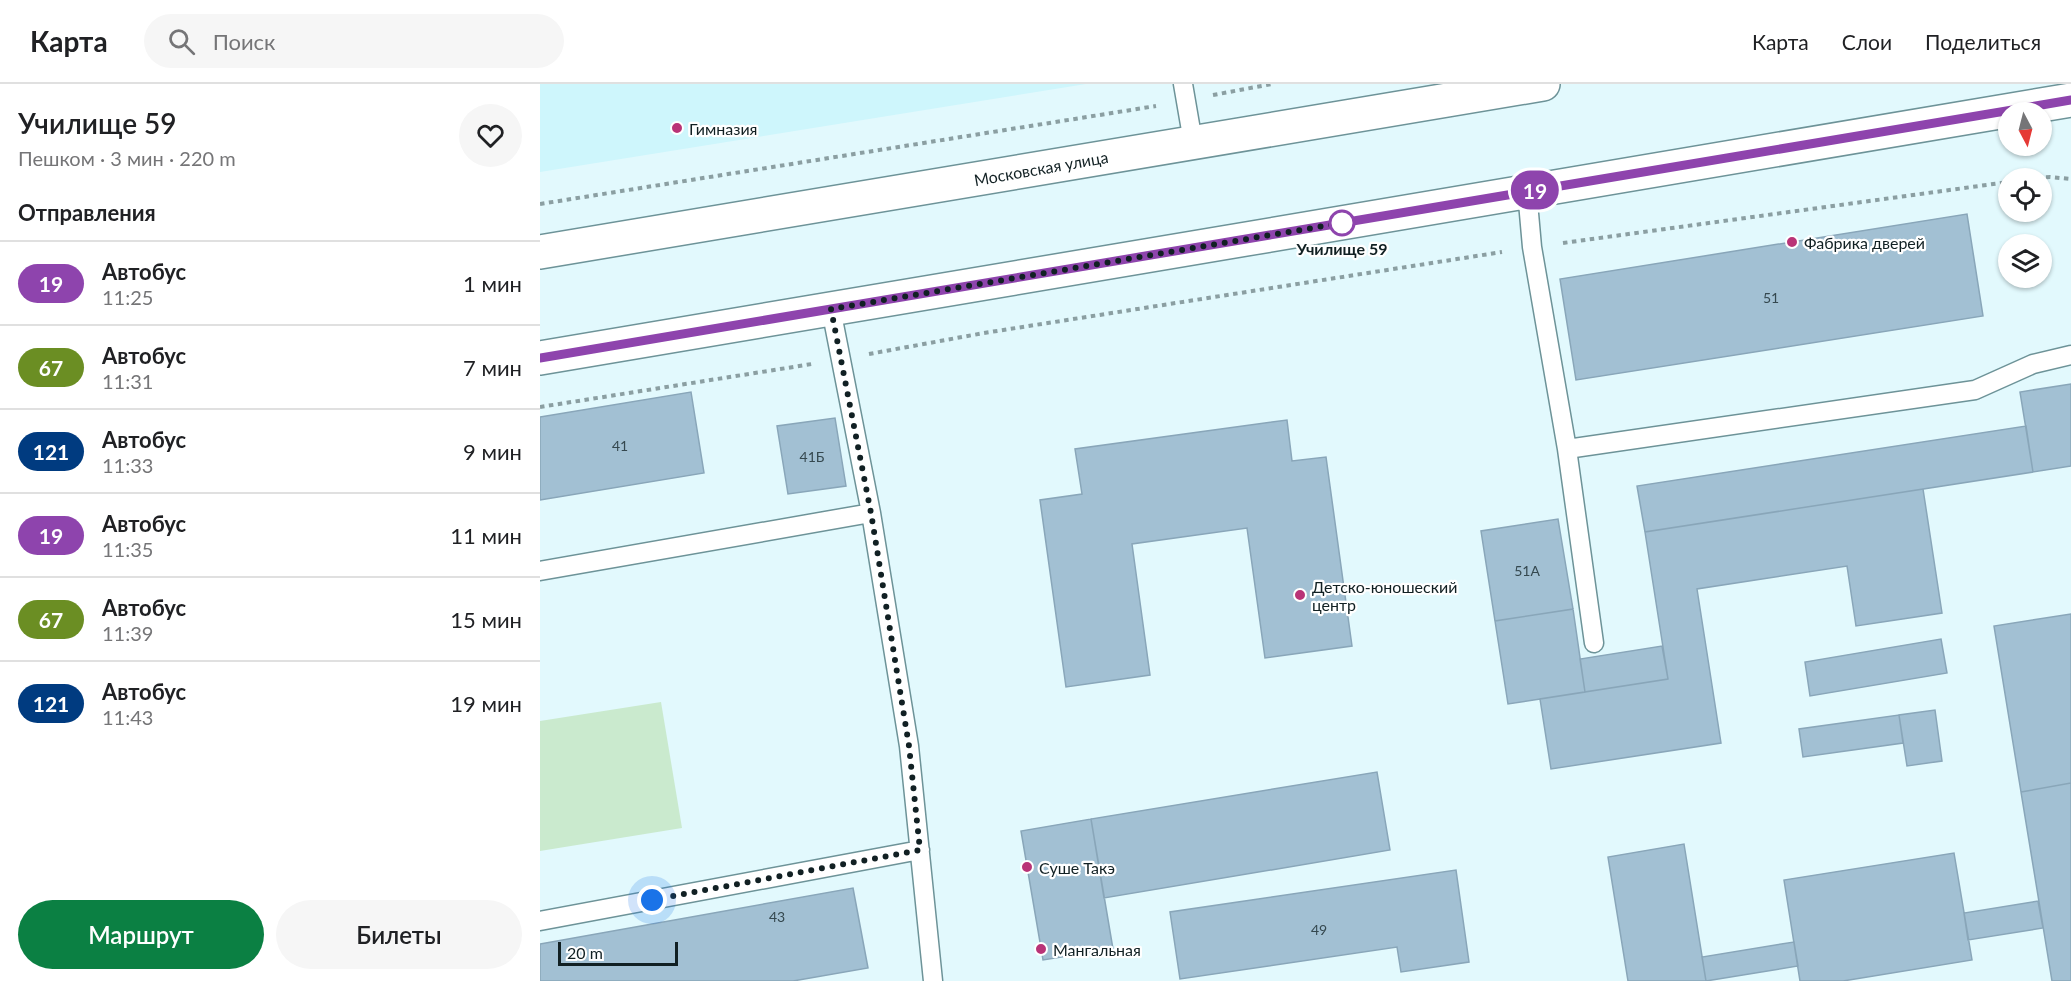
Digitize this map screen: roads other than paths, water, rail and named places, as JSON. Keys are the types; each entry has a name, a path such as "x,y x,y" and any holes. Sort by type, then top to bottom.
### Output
{"main road":[{"name":"Московская улица","path":"540,252 1543,84"},
{"path":"540,358 2071,100"}],"lane":[{"path":"1184,92 1193,142"},
{"path":"1527,192 1532,247 1567,449 1594,643"},
{"path":"831,309 871,513 909,746 933,981"},
{"path":"1567,449 1975,390 2033,364 2071,355"},
{"path":"540,571 871,513"},
{"path":"540,921 920,850"}],"place":[{"name":"Гимназия","path":"677,128"},
{"name":"Училище 59","path":"1342,223"},
{"name":"Фабрика дверей","path":"1792,242"},
{"name":"Детско-юношеский центр","path":"1300,595"},
{"name":"Суше Такэ","path":"1027,867"},
{"name":"Мангальная","path":"1041,949"}]}
